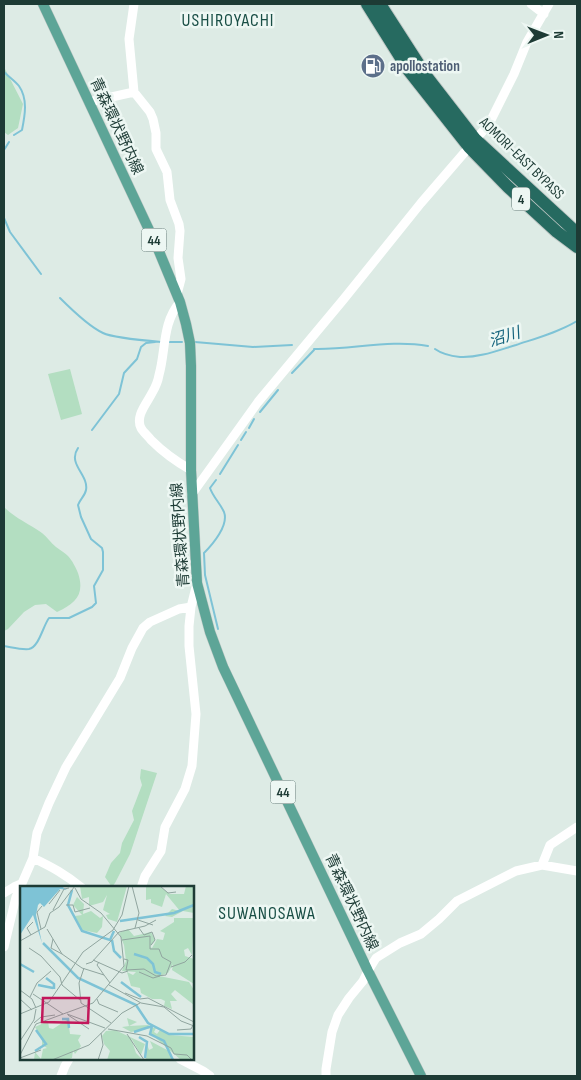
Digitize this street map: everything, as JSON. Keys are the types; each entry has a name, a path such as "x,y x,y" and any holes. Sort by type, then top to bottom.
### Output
{"highway":[{"name":"AOMORI-EAST BYPASS","path":"366,4 409,71 508,187 557,232 577,247"},
{"name":"AOMORI-EAST BYPASS","path":"380,4 472,143 577,233"}],"main road":[{"name":"青森環状野内線","path":"43,4 154,240 179,298 186,324 190,343 191,366 191,470 197,583 210,632 223,667 368,970 421,1076"}],"street":[{"path":"134,4 129,39 134,92 153,118 156,133 156,149 167,172 170,200 180,231 178,258 181,279 179,298 168,323 159,375 153,392 141,413 139,422 141,429 161,450 175,462 191,470"},
{"path":"531,4 544,14"},
{"path":"192,494 258,402 421,202 489,124 514,74 527,42 549,4"},
{"path":"89,102 134,92"},
{"path":"142,886 145,876 161,851 165,827 185,789 192,766 196,714 188,646 191,608 197,583"},
{"path":"4,893 21,884 33,858 37,833 66,767 120,678 132,648 143,628 150,622 178,609 191,608"},
{"path":"542,865 550,845 577,827"},
{"path":"33,858 66,875 80,886"},
{"path":"326,1076 331,1041 338,1014 363,980 376,958 400,943 421,934 457,901 516,871 542,865 577,871"},
{"path":"4,947 20,887"},
{"path":"61,1076 68,1060"},
{"path":"182,1060 210,1076"}],"green space":[{"path":"4,67 23,104 18,128 8,135 4,132"},
{"path":"70,369 82,414 61,420 48,374"},
{"path":"4,507 17,518 42,533 68,556 78,573 80,587 77,597 64,609 57,612 46,604 35,605 24,612 4,631"},
{"path":"141,769 157,773 130,854 115,883 111,886 105,877 111,863 120,853 122,843 134,820 132,811 142,785 140,778"}],"waterway":[{"path":"4,72 19,86 25,102 22,130 14,135"},
{"path":"4,150 9,142"},
{"path":"4,218 10,232 41,274"},
{"path":"60,298 86,322 103,333 123,338 162,342"},
{"name":"沼川","path":"435,349 457,357 482,355 548,334 577,321"},
{"path":"92,430 119,394 124,373 137,359 141,347 146,343 155,342"},
{"name":"沼川","path":"169,342 182,342"},
{"name":"沼川","path":"195,342 253,347 292,345"},
{"name":"沼川","path":"314,349 385,344 428,346"},
{"path":"292,373 314,350"},
{"path":"260,412 278,390"},
{"path":"249,428 254,419"},
{"path":"241,440 246,432"},
{"path":"220,474 238,445"},
{"path":"4,646 29,649 36,644 49,618 69,618 92,607 96,603 94,586 103,570 103,552 102,548 91,539 78,505 86,490 84,479 75,459 78,448"},
{"path":"216,480 210,488 221,506 225,517 216,540 204,553 205,575 218,629"}],"place":[{"name":"apollostation","path":"373,66"}],"district":[{"name":"USHIROYACHI","path":"228,20"},
{"name":"SUWANOSAWA","path":"267,913"}]}
